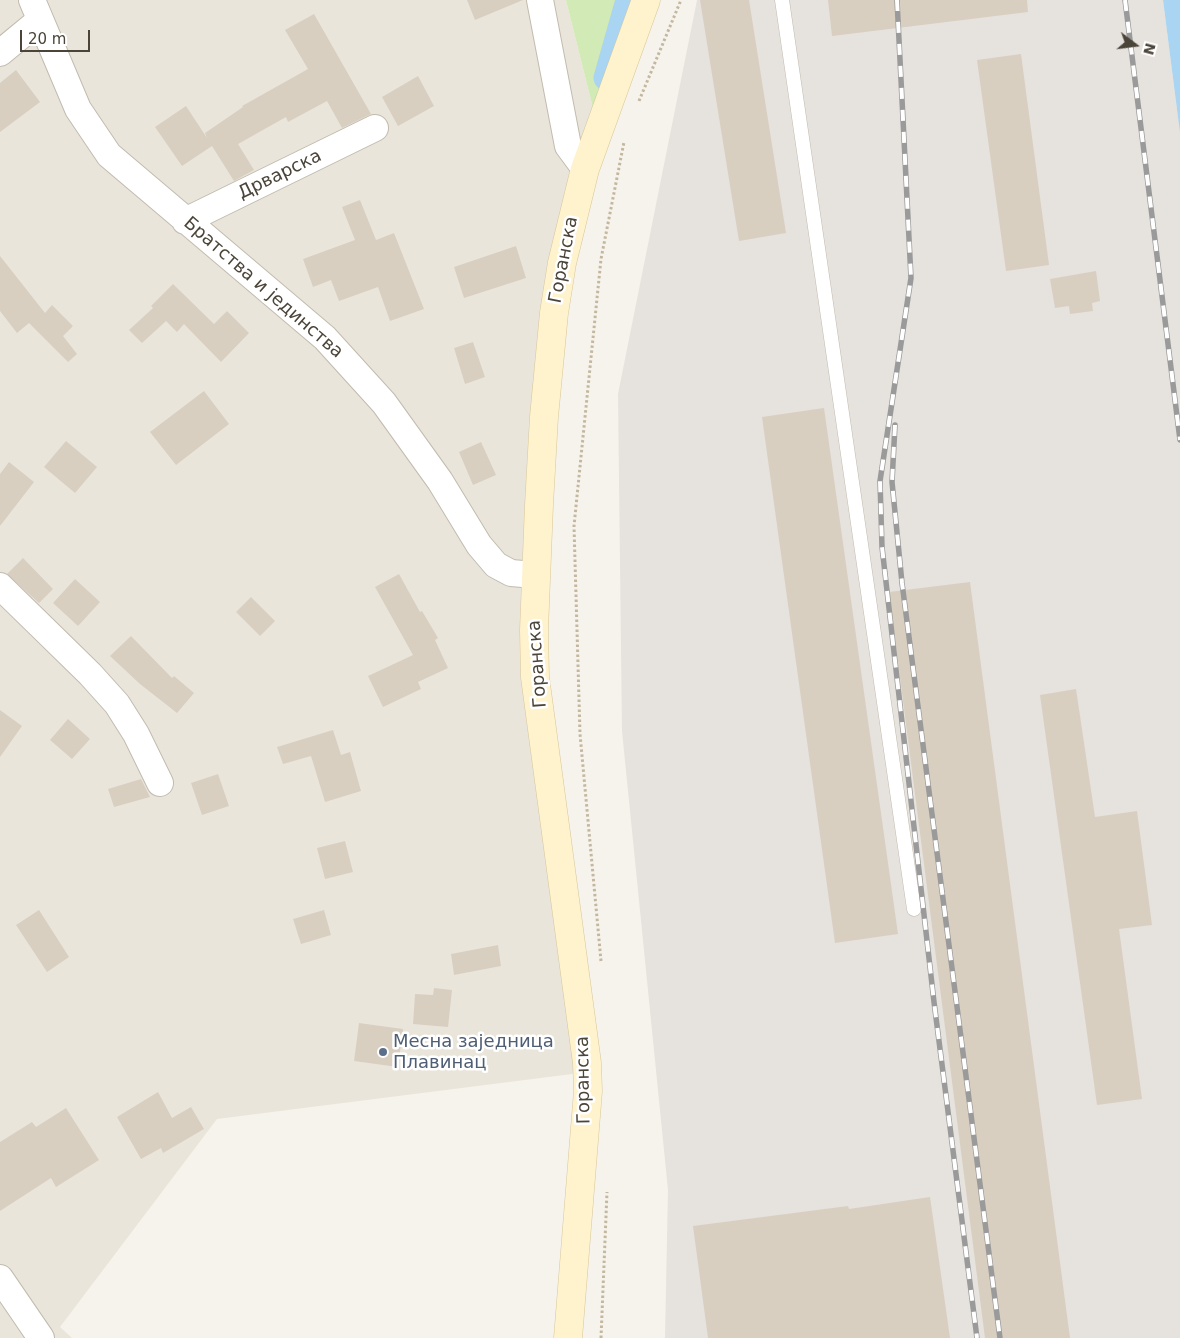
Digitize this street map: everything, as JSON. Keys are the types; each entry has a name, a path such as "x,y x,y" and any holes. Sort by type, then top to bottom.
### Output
{"main road":[{"name":"Горанска","path":"568,1338 588,1091 588,1063 535,677 534,630 544,418 554,313 564,254 585,169 646,0"}],"street":[{"path":"540,0 568,146 585,169"},
{"path":"0,53 36,10"},
{"name":"Братства и јединства","path":"36,10 78,109 90,130 109,155 185,221 305,320 360,374 415,444 479,545 496,565 511,573 536,575"},
{"name":"Дрварска","path":"185,221 375,128"},
{"path":"0,586 90,674 117,704 136,734 160,783"},
{"path":"0,1278 41,1338"}],"lane":[{"path":"782,0 914,909"}],"path":[{"path":"636,108 681,0"},
{"path":"602,967 580,734 574,526 601,259 625,135"},
{"path":"601,1338 608,1189"}],"shaded area":[{"path":"0,0 566,0 594,112 544,331 526,493 526,680 580,1073 217,1119 60,1327 72,1338 0,1338"},
{"path":"697,0 1163,0 1180,133 1180,1338 665,1338 668,1190 622,731 618,394"}],"green space":[{"path":"566,0 628,0 594,112"}],"water":[{"path":"1163,0 1180,0 1180,133"}],"building":[{"path":"467,0 523,0 475,20"},
{"path":"700,0 749,0 786,233 739,241"},
{"path":"828,0 1027,0 1028,12 832,36"},
{"path":"314,14 371,114 342,128 327,101 288,122 286,117 238,144 254,170 234,181 212,146 182,166 155,127 186,106 207,138 205,133 242,106 308,69 285,30"},
{"path":"1021,54 1049,265 1006,271 977,60"},
{"path":"16,70 40,102 0,132 0,83"},
{"path":"418,76 434,106 398,126 382,97"},
{"path":"360,200 376,240 394,233 424,309 390,321 378,287 339,301 331,280 313,287 303,259 355,240 342,207"},
{"path":"516,246 526,278 464,298 454,267"},
{"path":"0,256 45,313 52,305 73,326 63,336 77,354 68,362 29,323 17,333 0,311"},
{"path":"1096,271 1100,301 1092,303 1093,311 1070,314 1069,306 1055,308 1050,279"},
{"path":"173,284 214,324 227,311 249,333 221,362 184,324 177,332 166,321 142,343 129,330 153,308 151,306"},
{"path":"473,342 485,377 465,384 454,348"},
{"path":"204,391 229,424 176,465 150,432"},
{"path":"824,408 898,934 835,943 762,417"},
{"path":"66,441 97,467 75,493 44,467"},
{"path":"481,442 496,475 473,485 459,452"},
{"path":"9,462 34,482 0,526 0,474"},
{"path":"23,558 53,589 39,603 7,574"},
{"path":"399,574 420,612 422,611 438,638 435,640 448,668 418,682 421,689 383,707 368,676 413,655 375,587"},
{"path":"75,579 100,602 78,626 53,603"},
{"path":"970,582 1070,1338 985,1338 889,592"},
{"path":"251,597 275,621 260,636 236,612"},
{"path":"131,636 172,678 174,676 194,693 177,713 140,684 110,656"},
{"path":"1076,689 1095,817 1137,811 1152,925 1119,929 1142,1099 1097,1105 1040,695"},
{"path":"0,710 22,726 0,757"},
{"path":"68,719 90,739 72,759 50,740"},
{"path":"333,730 341,755 350,752 361,791 325,802 311,756 283,764 277,747"},
{"path":"218,774 229,806 202,815 191,783"},
{"path":"141,779 150,797 114,807 108,789"},
{"path":"345,841 353,872 325,879 317,848"},
{"path":"39,910 69,957 47,972 16,925"},
{"path":"324,910 331,935 301,944 293,919"},
{"path":"498,945 501,966 454,975 451,954"},
{"path":"434,988 452,990 448,1027 413,1024 415,994 433,995"},
{"path":"359,1023 403,1029 398,1067 354,1061"},
{"path":"158,1092 172,1118 191,1107 204,1129 163,1153 161,1148 141,1159 117,1117"},
{"path":"66,1108 99,1160 56,1187 51,1178 0,1211 0,1142 32,1122 36,1127"},
{"path":"930,1197 950,1338 708,1338 693,1226 848,1206 849,1209"}],"waterway":[{"path":"606,78 628,0"}],"railway":[{"path":"897,0 911,278 880,481 882,547 934,1002 977,1338"},
{"path":"1125,0 1180,440"},
{"path":"895,425 892,482 902,583 1000,1338"}],"place":[{"name":"Месна заједница Плавинац","path":"383,1052"}]}
